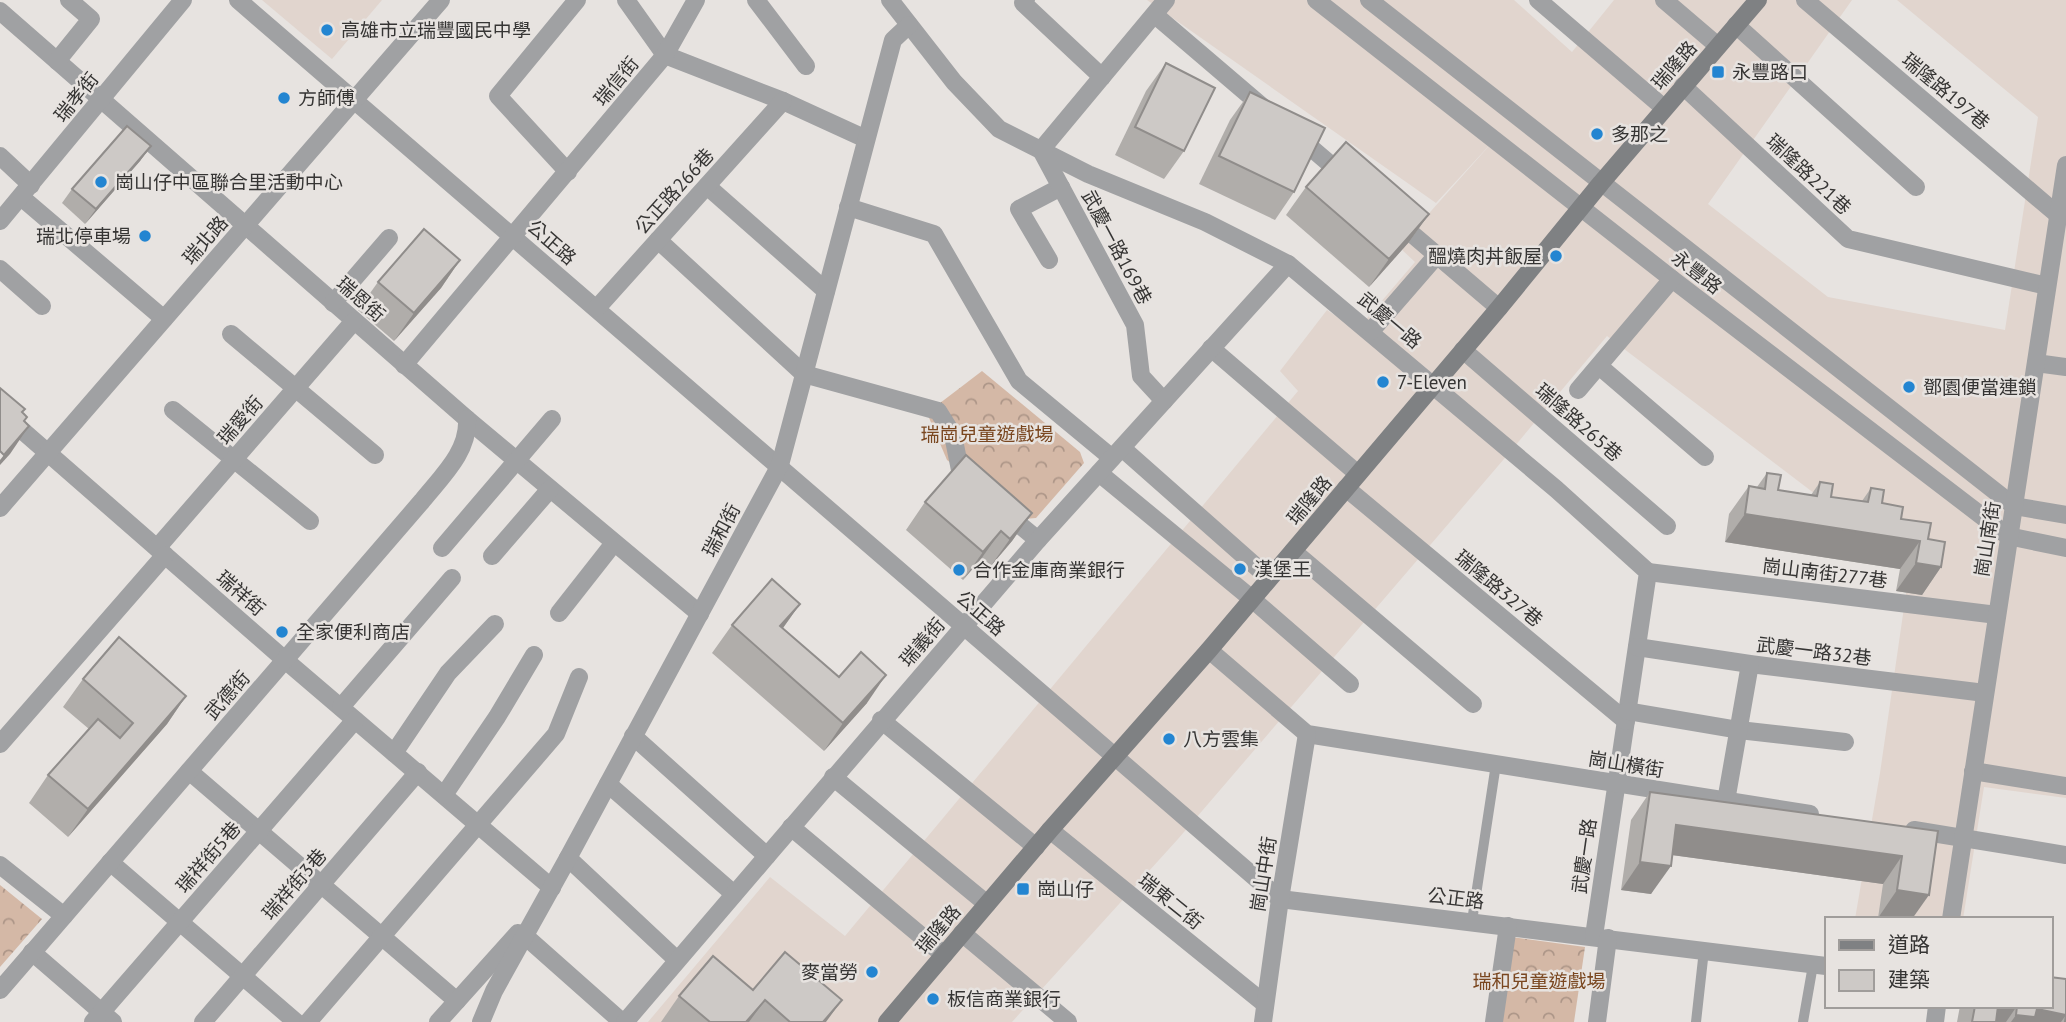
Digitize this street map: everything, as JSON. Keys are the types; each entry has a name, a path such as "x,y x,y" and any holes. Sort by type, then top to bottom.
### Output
{"street":[{"path":"57,61 91,19 69,0"},
{"name":"瑞孝街","path":"0,221 183,0"},
{"name":"公正路","path":"238,0 1280,899 1820,965"},
{"name":"瑞北路","path":"0,508 441,0"},
{"path":"568,172 498,96 577,0"},
{"path":"626,0 665,55 692,1"},
{"path":"756,0 806,66"},
{"name":"武慶一路","path":"890,0 954,82 999,129 1088,174 1205,222 1288,264 1556,489 1648,572 1616,784 1601,937 1597,1022"},
{"path":"1026,0 1023,3 1102,78"},
{"name":"永豐路","path":"1316,0 1672,279 2008,536 2066,548"},
{"name":"永豐路","path":"1368,0 2014,506 2066,515"},
{"path":"1538,0 1664,108"},
{"path":"1664,0 1718,46"},
{"name":"瑞隆路","path":"887,1022 1050,830 1209,650 1499,308 1664,108 1758,0"},
{"name":"瑞隆路197巷","path":"1805,0 2062,215"},
{"path":"1041,150 1162,4 1353,184"},
{"name":"瑞恩街","path":"0,11 404,365 700,614"},
{"name":"瑞和街","path":"481,1022 494,991 780,465 893,40 909,25"},
{"path":"1736,25 1916,187"},
{"name":"瑞信街","path":"404,365 665,55 783,101 866,139"},
{"name":"瑞隆路221巷","path":"1683,86 1847,239 2048,286"},
{"name":"公正路266巷","path":"597,308 783,101"},
{"name":"武慶一路169巷","path":"1041,150 1135,325 1141,376 1164,401"},
{"path":"0,156 26,191 164,320"},
{"name":"崗山南街","path":"1951,917 2008,536 2062,215 2066,165"},
{"path":"707,186 826,291"},
{"path":"1049,260 1019,209 1061,187"},
{"path":"848,207 934,234 1019,380 1117,453 1269,578"},
{"path":"1385,211 1499,308"},
{"path":"333,303 389,238"},
{"path":"658,240 804,374 938,411 953,435 961,475 1038,540"},
{"path":"1371,331 1437,256"},
{"name":"瑞義街","path":"624,1022 1038,540 1288,264"},
{"path":"0,269 43,306"},
{"path":"1578,390 1672,279"},
{"name":"瑞愛街","path":"0,744 235,458 354,321"},
{"path":"231,334 375,455"},
{"name":"瑞隆路327巷","path":"1212,348 1352,481 1627,716"},
{"name":"瑞隆路265巷","path":"1463,350 1667,526"},
{"path":"2036,363 2066,367"},
{"path":"1599,366 1705,457"},
{"path":"173,410 310,521"},
{"name":"瑞祥街","path":"0,411 552,888"},
{"name":"武德街","path":"0,990 422,501 457,456 468,435 467,419"},
{"path":"442,548 552,419"},
{"path":"1099,473 1350,684"},
{"path":"492,556 550,489"},
{"path":"559,613 614,543"},
{"path":"1293,551 1472,704"},
{"name":"崗山南街277巷","path":"1648,572 1997,615"},
{"path":"341,707 452,578"},
{"path":"394,752 447,673 495,624"},
{"name":"武慶一路32巷","path":"1637,647 1985,693"},
{"path":"1209,650 1307,734"},
{"path":"444,795 497,717 534,655"},
{"path":"1726,801 1750,664"},
{"path":"308,1022 556,734 579,677"},
{"path":"1627,716 1845,742"},
{"name":"瑞祥街5巷","path":"102,1019 179,922 355,720"},
{"path":"881,720 1036,847"},
{"name":"崗山橫街","path":"1307,734 1832,817"},
{"name":"崗山中街","path":"1264,1013 1307,734"},
{"path":"633,736 766,856"},
{"path":"189,771 457,1001"},
{"path":"1973,771 2066,786"},
{"name":"瑞祥街3巷","path":"203,1022 418,772"},
{"path":"833,777 986,904"},
{"path":"608,784 733,894"},
{"path":"791,827 944,955"},
{"path":"1897,827 2066,855"},
{"name":"瑞東二街","path":"1050,830 1264,1013"},
{"path":"568,858 677,960"},
{"path":"110,862 296,1022"},
{"path":"0,865 64,916"},
{"path":"438,1022 541,907"},
{"path":"1493,1022 1508,926"},
{"path":"962,933 1068,1022"},
{"path":"525,936 624,1022"},
{"path":"32,952 102,1019"}],"lane":[{"path":"1472,921 1496,764"},
{"path":"1696,1022 1704,950"},
{"path":"1803,1022 1820,965"}],"shaded area":[{"name":"高雄市立瑞豐國民中學","path":"262,0 382,0 332,59"},
{"path":"1147,0 1514,0 1572,52 1614,0 1852,0 1708,204 1828,297 2005,330 2038,117 1897,0 2066,0 2066,798 1984,787 1963,917 1855,917 1880,773 1910,566 1607,336 1178,839 1012,1022 648,1022 770,877 845,936 1298,391 1280,371 1327,310 1357,330 1415,262 1399,247 1497,137 1436,203"}],"green space":[{"name":"瑞崗兒童遊戲場","path":"982,371 1080,452 1084,463 1036,518 1024,519 947,460 927,413"},
{"path":"0,885 42,919 0,967"},
{"name":"瑞和兒童遊戲場","path":"1504,936 1585,947 1574,1022 1492,1022"}],"building":[{"path":"1166,63 1215,88 1184,151 1135,127"},
{"path":"1250,92 1325,128 1294,192 1219,156"},
{"name":"崗山仔中區聯合里活動中心","path":"127,126 151,146 96,209 72,189"},
{"path":"1346,142 1429,214 1389,259 1306,187"},
{"path":"424,229 460,260 414,313 378,282"},
{"path":"0,388 25,409 22,412 27,417 24,421 29,426 4,455 0,451"},
{"path":"966,455 1032,513 1010,539 1001,531 983,552 925,502"},
{"path":"1767,473 1781,475 1778,490 1817,496 1820,482 1833,484 1831,497 1868,502 1871,488 1884,490 1882,503 1903,507 1901,519 1931,523 1928,539 1945,542 1941,567 1916,563 1920,541 1745,514 1749,486 1765,489"},
{"path":"772,579 800,604 780,626 839,677 861,652 886,675 843,723 732,625"},
{"path":"119,637 186,696 88,809 48,775 98,719 120,738 133,723 83,679"},
{"path":"1650,792 1938,831 1929,895 1897,890 1902,856 1676,825 1671,866 1640,862"},
{"path":"785,952 842,1000 823,1022 790,1022 765,1000 746,1022 710,1022 679,996 713,956 753,990"},
{"path":"2052,977 2066,979 2066,1015 2037,1009 2035,1017 2016,1015 2017,1008 2052,1008"},
{"path":"1975,1008 1998,1008 1996,1022 1972,1022"}],"place":[{"name":"高雄市立瑞豐國民中學","path":"327,30"},
{"name":"永豐路口","path":"1718,72"},
{"name":"方師傅","path":"284,98"},
{"name":"多那之","path":"1597,134"},
{"name":"崗山仔中區聯合里活動中心","path":"101,182"},
{"name":"瑞北停車場","path":"145,236"},
{"name":"醞燒肉丼飯屋","path":"1556,256"},
{"name":"7-Eleven","path":"1383,382"},
{"name":"鄧園便當連鎖","path":"1909,387"},
{"name":"漢堡王","path":"1240,569"},
{"name":"合作金庫商業銀行","path":"959,570"},
{"name":"全家便利商店","path":"282,632"},
{"name":"八方雲集","path":"1169,739"},
{"name":"崗山仔","path":"1023,889"},
{"name":"麥當勞","path":"872,972"},
{"name":"板信商業銀行","path":"933,999"}]}
